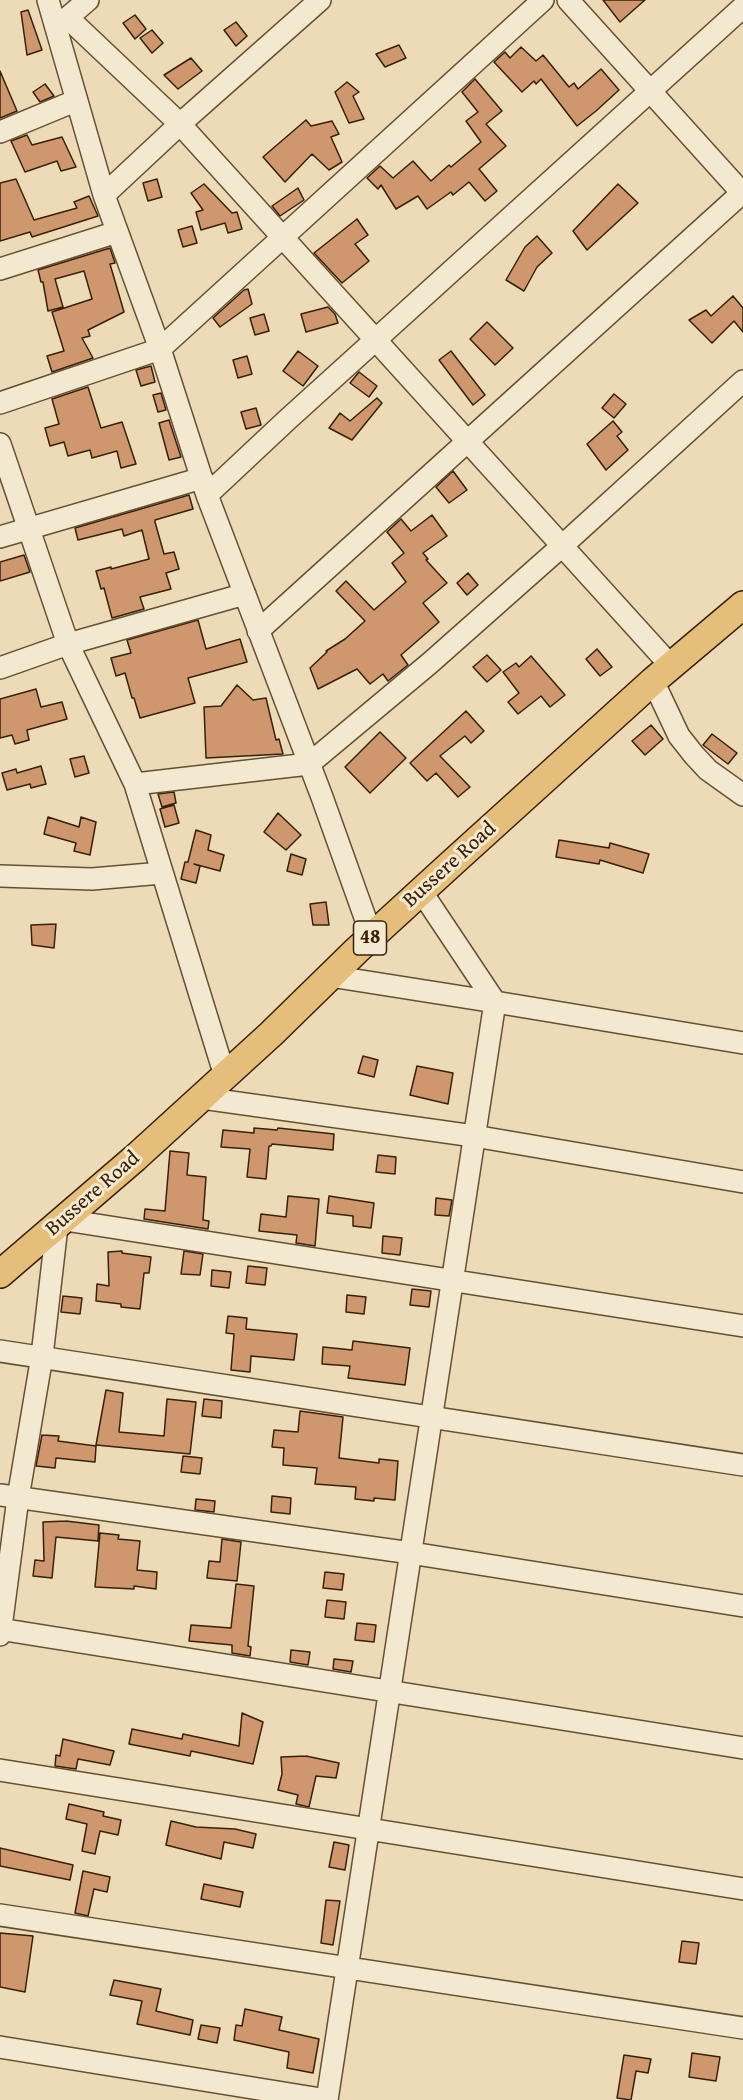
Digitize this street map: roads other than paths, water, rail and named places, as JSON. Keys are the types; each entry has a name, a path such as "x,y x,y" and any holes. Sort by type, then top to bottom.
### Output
{"main road":[{"name":"Bussere Road","path":"0,1274 202,1098 421,891 662,674 743,605"}],"street":[{"path":"48,0 62,23 180,124 562,546 662,674 680,736 708,770 743,795"},
{"path":"62,23 88,0"},
{"path":"104,195 320,0"},
{"path":"0,403 160,349 543,0"},
{"path":"258,631 743,193 568,0"},
{"path":"0,537 29,527 205,487 287,420 376,341 743,7"},
{"path":"62,23 75,101 104,195 160,349 205,487 372,937"},
{"path":"0,132 75,101"},
{"path":"0,269 117,232"},
{"path":"135,784 309,764 430,663 743,381"},
{"path":"0,444 68,644 135,784 225,1076"},
{"path":"0,668 68,644 245,594"},
{"path":"0,876 92,879 162,873"},
{"path":"0,2047 327,2100 495,1002 421,891"},
{"path":"330,976 743,1043"},
{"path":"202,1098 474,1136 743,1182"},
{"path":"0,1635 9,1496 42,1356 61,1223 452,1280 743,1326"},
{"path":"0,1351 743,1465"},
{"path":"9,1496 411,1553 743,1606"},
{"path":"0,1629 743,1748"},
{"path":"0,1770 743,1889"},
{"path":"0,1915 743,2028"}]}
